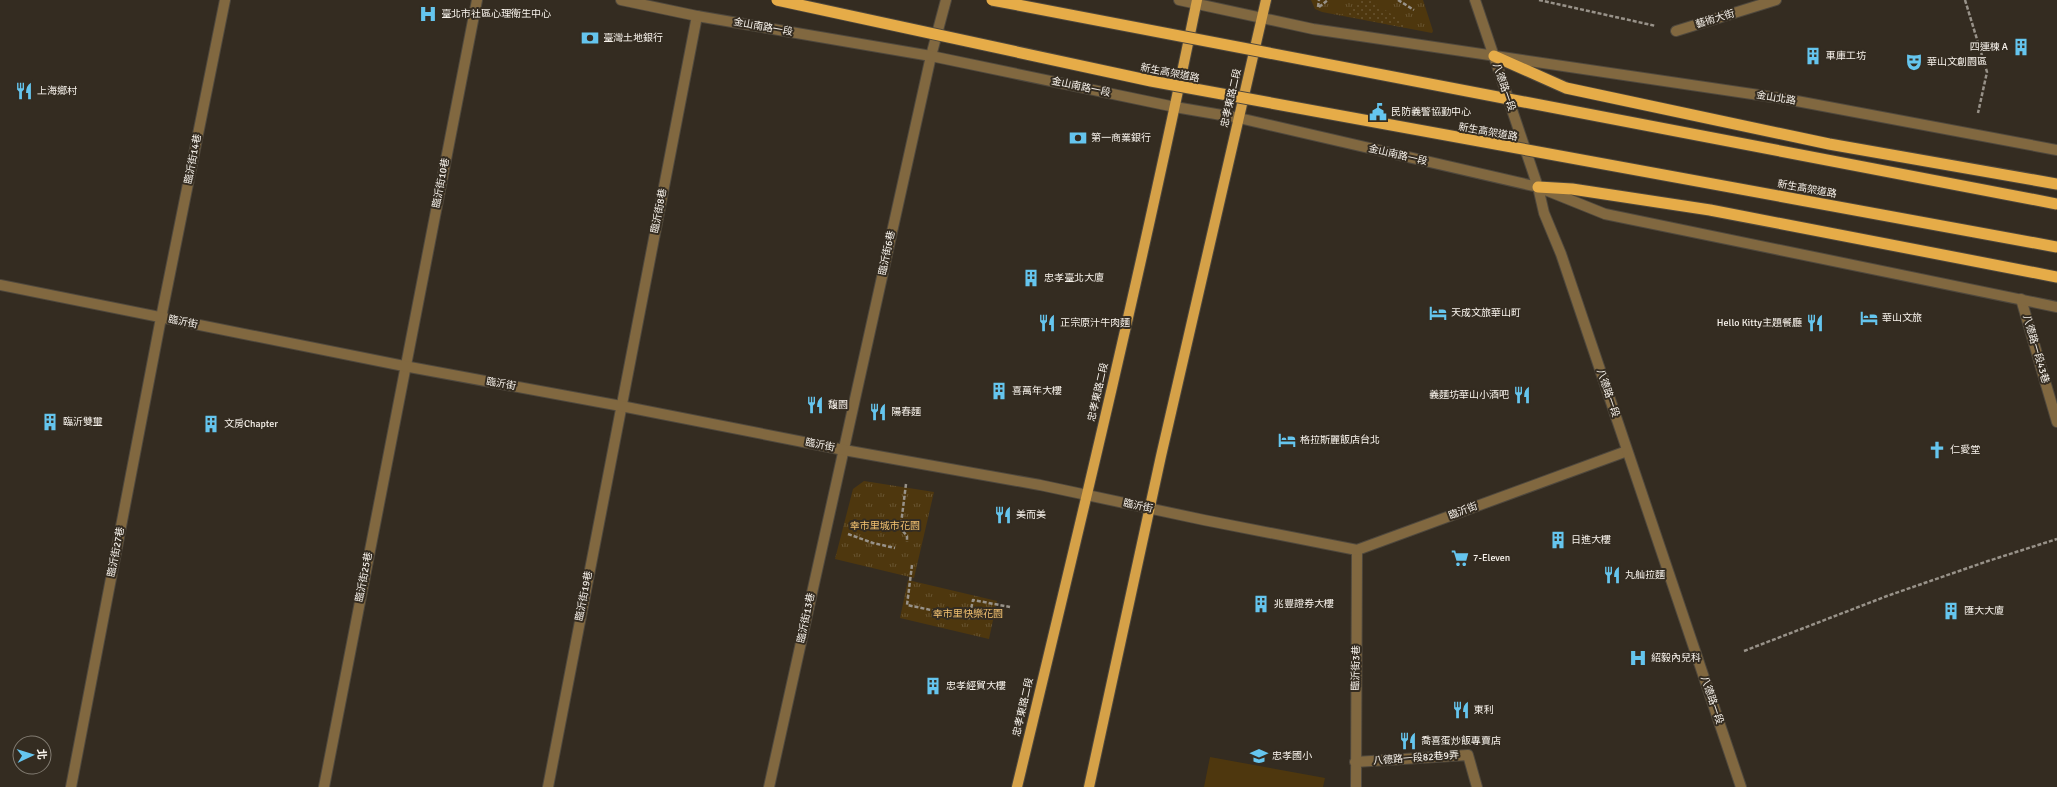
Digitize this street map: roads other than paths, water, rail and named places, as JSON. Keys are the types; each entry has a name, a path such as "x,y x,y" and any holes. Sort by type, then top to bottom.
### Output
{"highway":[{"name":"新生高架道路","path":"777,0 1159,83 2057,247"},
{"path":"992,0 2057,204"},
{"path":"1494,56 1566,88 1829,144 2057,184"},
{"path":"1538,187 1572,189 1710,210 2057,277"}],"main road":[{"name":"忠孝東路二段","path":"1089,787 1150,509 1266,0"},
{"name":"忠孝東路二段","path":"1016,787 1086,495 1175,107 1196,2"}],"street":[{"name":"臨沂街14巷","path":"161,318 225,0"},
{"name":"臨沂街10巷","path":"404,366 477,0"},
{"name":"金山南路一段","path":"621,0 697,16 931,56 1175,107 1239,118 1538,187"},
{"name":"臨沂街6巷","path":"844,450 931,56 946,0"},
{"path":"1179,0 1196,2 1262,18 1313,28 1494,56"},
{"name":"八德路一段","path":"1475,0 1538,187 1544,213 1561,254 1741,787"},
{"name":"藝術大街","path":"1676,31 1776,0"},
{"name":"臨沂街8巷","path":"620,406 697,16"},
{"name":"金山北路","path":"1494,56 1786,99 2057,150"},
{"path":"1538,187 1605,214 2057,307"},
{"name":"臨沂街","path":"0,285 404,366 1086,495 1357,550 1627,451"},
{"name":"八德路一段43巷","path":"2021,299 2057,422"},
{"name":"臨沂街27巷","path":"71,787 161,318"},
{"name":"臨沂街25巷","path":"324,787 404,366"},
{"name":"臨沂街19巷","path":"548,787 620,406"},
{"name":"臨沂街13巷","path":"769,787 844,450"},
{"name":"臨沂街3巷","path":"1356,787 1357,550"},
{"name":"八德路一段82巷9弄","path":"1355,762 1468,755 1477,787"}],"place":[{"name":"臺北市社區心理衛生中心","path":"428,14"},
{"name":"臺灣土地銀行","path":"590,38"},
{"name":"四連棟 A","path":"2021,47"},
{"name":"車庫工坊","path":"1813,56"},
{"name":"華山文創園區","path":"1914,62"},
{"name":"上海鄉村","path":"24,91"},
{"name":"民防義警協勤中心","path":"1378,112"},
{"name":"第一商業銀行","path":"1078,138"},
{"name":"忠孝臺北大廈","path":"1031,278"},
{"name":"天成文旅華山町","path":"1438,313"},
{"name":"華山文旅","path":"1869,318"},
{"name":"正宗原汁牛肉麵","path":"1047,323"},
{"name":"Hello Kitty主題餐廳","path":"1815,323"},
{"name":"喜萬年大樓","path":"999,391"},
{"name":"義麵坊華山小酒吧","path":"1522,395"},
{"name":"馥園","path":"815,405"},
{"name":"陽春麵","path":"878,412"},
{"name":"臨沂雙璽","path":"50,422"},
{"name":"文房Chapter","path":"211,424"},
{"name":"格拉斯麗飯店台北","path":"1287,440"},
{"name":"仁愛堂","path":"1937,450"},
{"name":"美而美","path":"1003,515"},
{"name":"日進大樓","path":"1558,540"},
{"name":"7-Eleven","path":"1460,558"},
{"name":"丸舢拉麵","path":"1612,575"},
{"name":"兆豐證券大樓","path":"1261,604"},
{"name":"匯大大廈","path":"1951,611"},
{"name":"紹毅內兒科","path":"1638,658"},
{"name":"忠孝經貿大樓","path":"933,686"},
{"name":"東利","path":"1461,710"},
{"name":"喬喜蛋炒飯專賣店","path":"1408,741"},
{"name":"忠孝國小","path":"1259,756"}],"park label":[{"name":"幸市里城市花園","path":"885,526"},
{"name":"幸市里快樂花園","path":"968,614"}]}
